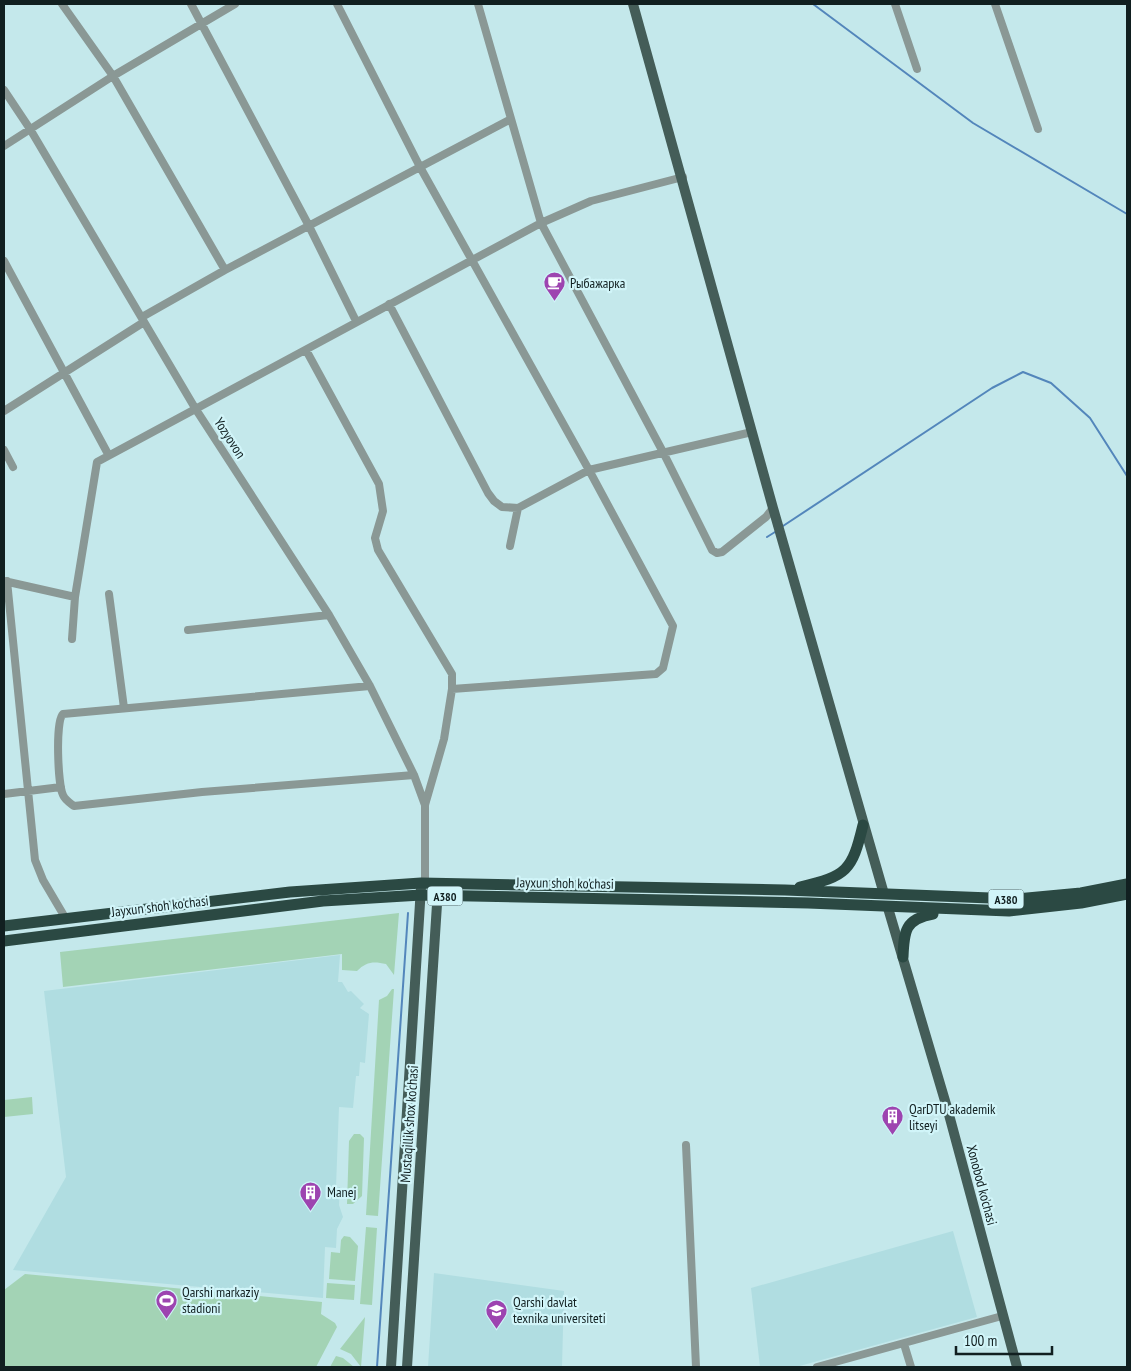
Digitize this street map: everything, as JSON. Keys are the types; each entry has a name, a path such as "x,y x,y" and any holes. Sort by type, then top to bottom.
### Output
{"highway":[{"path":"785,890 839,875 855,858 863,825"},
{"name":"Jayxun shoh ko'chasi","path":"4,941 322,901 423,887 438,883 785,890 1016,899 1081,893 1127,884"},
{"name":"Jayxun shoh ko'chasi","path":"4,926 290,892 423,887 438,895 721,901 967,911 1009,911 1081,903 1127,894"},
{"path":"903,957 904,938 909,925 919,917 967,911"}],"main road":[{"path":"633,4 773,508 884,894"},
{"name":"Mustaqillik shox ko'chasi","path":"407,1367 438,883"},
{"name":"Mustaqillik shox ko'chasi","path":"391,1367 423,887"},
{"name":"Xonobod ko'chasi","path":"888,908 948,1111 1017,1367"}],"street":[{"path":"62,4 113,76 225,270"},
{"path":"191,4 203,23 309,226 356,321"},
{"path":"4,146 113,76 235,4"},
{"path":"337,4 420,167 590,470 673,626 663,668 656,674 452,690"},
{"path":"478,4 541,223 664,452 712,550 717,553 722,552 773,508"},
{"path":"895,4 917,69"},
{"path":"995,4 1038,130"},
{"name":"Yozyovon","path":"4,90 30,129 195,408 330,615 370,686 414,775 425,804"},
{"path":"4,411 143,320 225,270 511,118"},
{"path":"72,639 75,597 97,462 108,454 541,223 591,201 682,177"},
{"path":"4,261 65,371 108,454"},
{"path":"389,304 488,493 502,507 518,508 590,470 752,432"},
{"path":"306,350 379,484 383,511 375,538 378,550 452,674 452,690 444,739 425,804 423,887"},
{"path":"4,450 13,467"},
{"path":"510,546 518,508"},
{"path":"66,919 52,897 35,860 6,581 75,597"},
{"path":"109,594 124,708"},
{"path":"188,630 330,615"},
{"path":"370,686 63,714 60,717 60,787 64,797 74,806 202,792 414,775"},
{"path":"4,794 60,787"},
{"name":"Xonobod ko'chasi","path":"884,894 888,908"},
{"path":"686,1145 696,1367"},
{"path":"817,1367 1002,1316"},
{"path":"904,1344 911,1367"}],"shaded area":[{"path":"340,955 338,982 342,982 348,992 351,991 364,1004 360,1008 369,1014 365,1063 360,1062 359,1076 356,1076 353,1108 339,1107 336,1187 340,1187 339,1205 343,1217 337,1229 336,1248 325,1247 323,1298 13,1270 66,1177 44,991"},
{"path":"953,1231 977,1317 796,1367 760,1367 751,1288"},
{"name":"Qarshi davlat texnika universiteti","path":"434,1273 564,1291 562,1367 428,1367"}],"green space":[{"path":"399,913 394,975 386,964 377,963 367,964 357,971 342,970 342,954 63,987 60,952"},
{"path":"394,989 378,1216 366,1215 379,1000 387,996"},
{"path":"32,1097 33,1114 4,1117 4,1100"},
{"path":"354,1134 360,1134 364,1138 362,1196 353,1204 347,1204 349,1141"},
{"path":"366,1227 377,1228 372,1305 360,1304"},
{"path":"344,1236 350,1237 358,1246 355,1281 329,1279 331,1252 340,1253 341,1240"},
{"name":"Qarshi markaziy stadioni","path":"25,1274 322,1302 321,1314 335,1323 337,1327 316,1367 4,1367 4,1290"},
{"path":"327,1283 355,1285 354,1300 326,1298"},
{"path":"365,1317 361,1367 351,1354 340,1349"},
{"path":"336,1356 343,1358 354,1367 330,1367"}],"waterway":[{"path":"813,4 973,123 1127,214"},
{"path":"783,526 992,388 1023,372 1051,383 1090,418 1127,476"},
{"path":"767,537 775,532"},
{"path":"377,1367 408,913"}],"place":[{"name":"Рыбажарка","path":"554,302"},
{"name":"QarDTU akademik litseyi","path":"893,1136"},
{"name":"Manej","path":"311,1211"},
{"name":"Qarshi markaziy stadioni","path":"166,1319"},
{"name":"Qarshi davlat texnika universiteti","path":"497,1329"}]}
